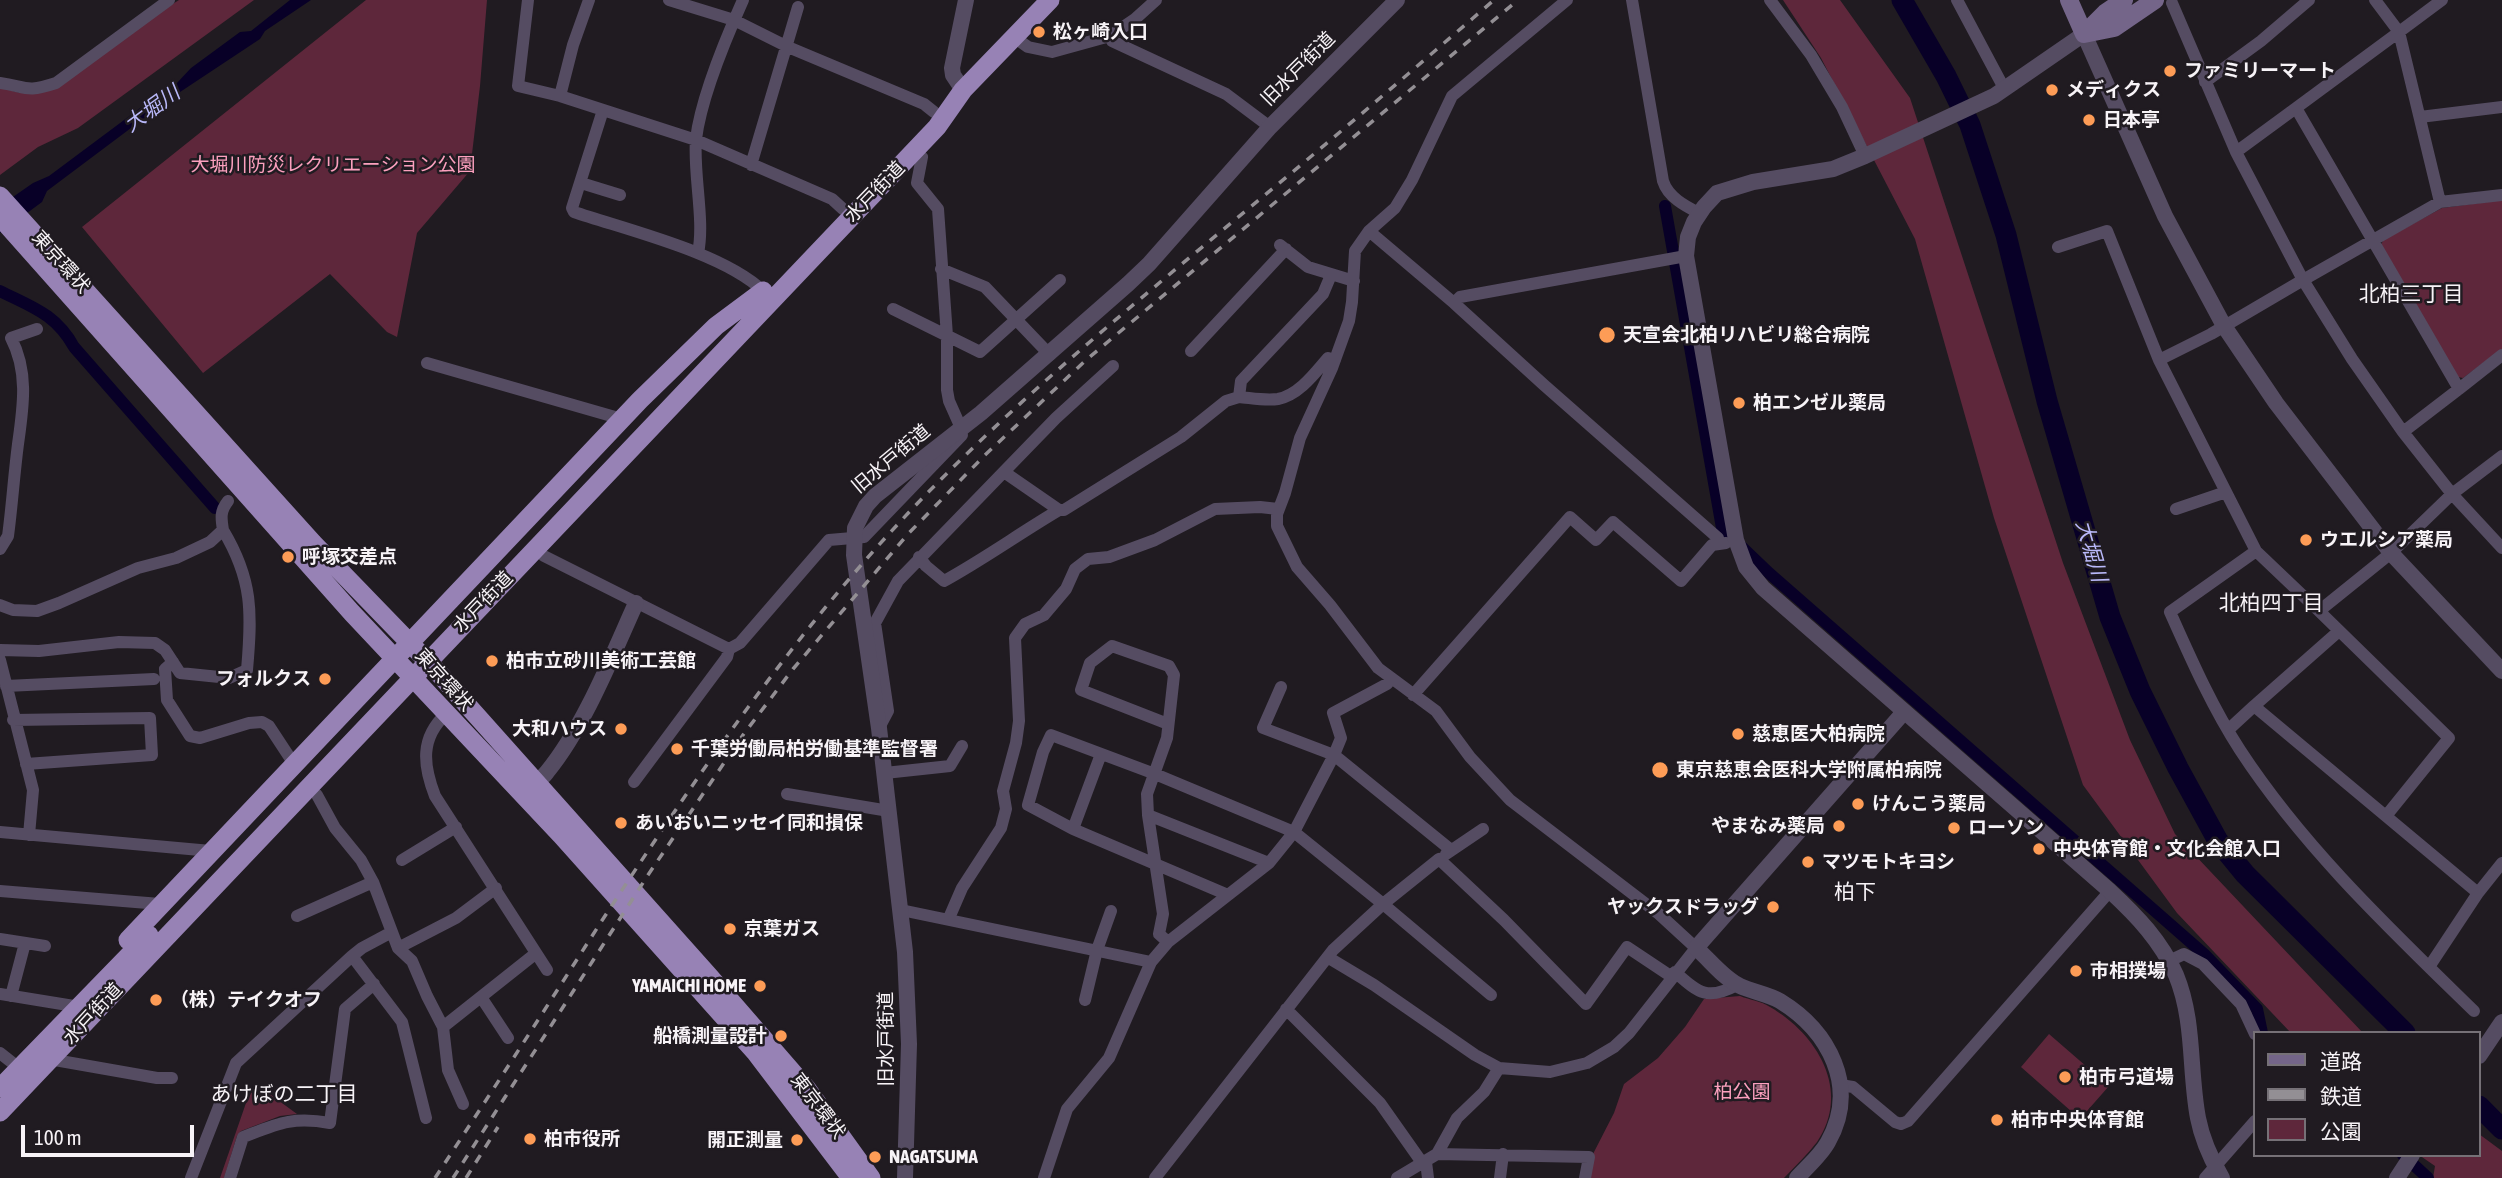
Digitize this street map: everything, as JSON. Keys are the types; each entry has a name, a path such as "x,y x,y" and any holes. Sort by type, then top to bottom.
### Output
{"highway":[{"name":"水戸街道","path":"559,513 915,150 937,127 963,90 1050,0"},
{"name":"水戸街道","path":"0,1112 271,816 559,513 763,291 934,111 963,90"},
{"name":"東京環状","path":"0,196 32,240 395,659 446,714 530,788"},
{"name":"東京環状","path":"0,217 32,240 304,533 436,669 530,788 650,922 807,1089 871,1178"},
{"path":"55,1054 81,1041 317,795 729,360 785,295 800,270"},
{"path":"82,1005 97,975 160,904 620,421 716,326 763,291"},
{"name":"水戸街道","path":"0,1088 271,816"},
{"name":"東京環状","path":"650,922 756,1052 851,1178"}],"main road":[{"path":"2068,0 2084,34"},
{"path":"2084,34 2105,13 2124,0"},
{"path":"2084,34 2114,28 2163,1"}],"street":[{"path":"143,0 153,10"},
{"path":"0,83 25,90 56,83 169,0"},
{"path":"528,0 517,86 560,96 696,140 832,199 843,209"},
{"path":"560,96 573,45 589,0"},
{"path":"668,0 734,20 788,47 924,104 934,111"},
{"path":"698,253 696,140 704,108 743,0"},
{"path":"963,90 953,75 952,68 966,0"},
{"path":"1014,37 1028,47 1052,52 1110,36 1156,0"},
{"name":"旧水戸街道","path":"905,1178 908,1010 901,910 853,542 855,528 866,506 1050,355 1149,264 1270,127 1397,0"},
{"path":"1567,0 1452,96 1412,180 1395,208 1369,231 1355,251 1349,321 1335,360 1300,438 1278,509 1277,526 1297,567 1378,668 1436,711 1471,757 1510,800 1659,914 1738,985 1777,999 1823,1038 1834,1060 1840,1085 1838,1116 1825,1147 1797,1178"},
{"path":"1632,0 1663,181 1666,189 1682,204 1699,214"},
{"path":"1770,0 1842,107 1865,156"},
{"path":"1958,0 1999,93"},
{"path":"2205,82 2261,41 2309,0"},
{"path":"2375,0 2399,32 2440,202"},
{"path":"2236,152 2442,0"},
{"path":"2163,1 2302,280 2403,432 2452,494 2502,548"},
{"path":"751,165 798,7"},
{"path":"2222,1178 2201,1133 2195,1102 2188,1016 2182,993 2169,961 2146,926 2110,891 1756,582 1741,556 1686,256 1688,237 1699,214 1717,193 1724,190 1753,182 1833,169 1911,136 1999,93 2084,34 2165,216 2224,326 2276,403 2390,553 2502,671"},
{"path":"1110,36 1112,41 1226,94 1270,127"},
{"path":"2420,117 2502,107"},
{"path":"2296,108 2459,389"},
{"path":"603,110 572,208 574,212 698,253 746,277 763,291"},
{"path":"915,150 922,157 917,183 938,209 947,336 947,390 961,428"},
{"path":"581,183 620,195"},
{"path":"2160,360 2440,202 2502,195"},
{"path":"1369,231 1718,538 1719,544"},
{"path":"2058,247 2107,231 2160,360 2256,551 2449,738 2385,816"},
{"path":"1191,351 1283,247 1308,267 1354,281"},
{"path":"1454,303 1460,297 1686,256"},
{"path":"941,270 985,287 1050,355"},
{"path":"1239,397 1241,381 1323,294 1331,275"},
{"path":"894,309 980,352 1060,280"},
{"path":"0,549 8,536 18,442 23,421 23,377 18,350 6,338 37,329"},
{"path":"2403,432 2502,355"},
{"path":"919,557 944,581 981,561 1022,531 1059,510 1064,510 1181,437 1226,401 1239,397 1284,397 1299,389 1328,358 1335,360"},
{"path":"427,363 615,417 620,421"},
{"path":"879,728 888,711 874,623 898,581 1056,418 1113,366"},
{"path":"634,782 727,657 729,649 740,643 829,540 864,537 981,414"},
{"path":"2319,611 2390,553 2452,494 2502,456"},
{"path":"1003,472 1059,510"},
{"path":"2176,509 2225,492"},
{"path":"0,650 39,651 119,642 155,643 165,650 180,673 229,678 247,670 251,605 233,545 223,530 222,508 228,501"},
{"path":"949,918 962,888 1001,828 1006,809 1003,791 1019,721 1015,638 1025,624 1044,615 1066,589 1075,569 1088,559 1110,557 1155,540 1215,509 1278,509"},
{"path":"1413,695 1570,517 1596,540 1613,522 1681,581 1712,545 1736,540"},
{"path":"0,605 13,610 37,611 138,568 148,568 176,558 210,542 223,530"},
{"path":"2256,551 2171,612 2195,667 2228,730 2289,819 2474,1011"},
{"path":"544,556 729,649"},
{"path":"530,788 545,774 563,750 603,675 636,603"},
{"path":"2228,730 2339,631"},
{"path":"1168,724 1081,690 1090,663 1112,646 1169,666 1174,675 1167,738 1147,794 1163,914 1159,934 1168,942"},
{"path":"0,660 5,694 33,790 29,835"},
{"path":"173,662 166,669 164,679 167,700 190,736 200,738 249,723 262,722 269,726 294,764"},
{"path":"5,694 154,679"},
{"path":"1044,1178 1067,1109 1109,1058 1152,962 1168,942 1269,863 1294,832 1334,755 1340,738 1333,713 1387,684 1391,679"},
{"path":"1281,687 1263,729 1334,755 1451,850"},
{"path":"2254,706 2478,894"},
{"path":"1329,958 1374,985 1475,1055 1499,1068 1550,1072 1587,1063 1598,1058 1629,1033 1696,947 1904,712"},
{"path":"446,714 432,729 425,761 435,796 547,970"},
{"path":"13,720 150,718 152,755 26,764"},
{"path":"1228,895 1073,829 1028,805 1043,752 1051,735 1155,774 1294,832 1491,995"},
{"path":"885,772 950,766 962,746"},
{"path":"1073,829 1101,754"},
{"path":"787,794 889,811"},
{"path":"317,795 335,828 361,860 373,882 390,933 398,948 412,961 443,1027 448,1070 463,1104"},
{"path":"1148,815 1269,863"},
{"path":"402,860 456,827"},
{"path":"1155,1178 1342,941 1439,859 1483,829"},
{"path":"0,832 211,851"},
{"path":"1439,859 1504,920 1586,1004 1627,947 1706,995 1723,992 1738,985"},
{"path":"2429,967 2502,863"},
{"path":"297,916 373,882"},
{"path":"398,948 456,918 496,888"},
{"path":"0,891 160,904"},
{"path":"1840,1085 1853,1087 1895,1122 1901,1124 1908,1121 2110,891"},
{"path":"901,910 1152,962"},
{"path":"1085,1000 1097,950 1111,911"},
{"path":"191,1178 236,1063 352,956 390,933"},
{"path":"0,939 45,946"},
{"path":"25,943 6,995 82,1005"},
{"path":"443,1027 535,954"},
{"path":"2169,961 2184,954 2203,964 2241,1004 2254,1032"},
{"path":"352,956 402,1022 426,1118"},
{"path":"230,1178 243,1137 282,1122 306,1119 330,1123 345,1009 374,984"},
{"path":"481,997 508,1038"},
{"path":"1286,1009 1380,1102 1424,1163 1428,1178"},
{"path":"2482,1052 2502,1022"},
{"path":"0,1053 19,1068"},
{"path":"55,1054 157,1079 172,1079"},
{"path":"1397,1178 1437,1154 1457,1118 1484,1092 1499,1068"},
{"path":"2205,1178 2254,1122"},
{"path":"1437,1154 1589,1157 1585,1178"},
{"path":"1500,1178 1503,1154"},
{"path":"2397,1178 2411,1157"}],"green space":[{"path":"179,0 254,0 78,128 38,147 0,175 0,87 32,94"},
{"name":"大堀川防災レクリエーション公園","path":"366,0 487,0 470,171 417,233 397,337 387,332 330,274 203,373 82,227"},
{"path":"1783,0 1840,0 1910,98 2063,563 2130,740 2175,834 2361,1031 2289,1031 2177,913 2083,785 1994,518 1915,239 1821,58"},
{"path":"2502,200 2502,349 2463,378 2458,377 2381,246 2383,240 2442,208"},
{"name":"柏公園","path":"1740,996 1767,1005 1787,1018 1815,1048 1824,1065 1830,1084 1831,1103 1827,1123 1813,1147 1784,1178 1589,1178 1594,1152 1614,1113 1624,1084 1658,1058 1685,1027 1704,999"},
{"name":"柏市弓道場","path":"2049,1034 2109,1086 2080,1119 2021,1067"},
{"path":"256,1084 297,1114 280,1116 241,1131 224,1178 220,1178 246,1103"},
{"path":"2481,1135 2502,1151 2502,1178 2433,1178 2435,1166 2422,1157 2481,1157"}],"water":[{"path":"290,0 311,0 265,31 260,39 171,98 47,191 42,202 0,233 0,206 33,183 49,176 176,84 191,68 240,32 251,31"}],"waterway":[{"name":"大堀川","path":"1902,0 1946,76 1970,125 2006,235 2047,401 2110,617 2140,691 2218,841 2245,874 2403,1031"},
{"path":"1665,206 1722,528 1769,573 2204,954 2257,1009 2262,1031"},
{"path":"0,291 33,307 59,327 215,508"},
{"name":"大堀川","path":"2481,1108 2502,1129"},
{"path":"2405,1157 2428,1178"}],"railway":[{"path":"435,1178 705,767 778,667 898,524 977,444 1060,368 1494,0"},
{"path":"453,1178 648,875 743,735 793,669 908,534 985,455 1086,360 1518,0"},
{"path":"466,1178 498,1127"}],"place":[{"name":"松ヶ崎入口","path":"1039,32"},
{"name":"ファミリーマート","path":"2170,71"},
{"name":"メディクス","path":"2052,90"},
{"name":"日本亭","path":"2089,120"},
{"name":"天宣会北柏リハビリ総合病院","path":"1607,335"},
{"name":"柏エンゼル薬局","path":"1739,403"},
{"name":"ウエルシア薬局","path":"2306,540"},
{"name":"呼塚交差点","path":"288,557"},
{"name":"柏市立砂川美術工芸館","path":"492,661"},
{"name":"フォルクス","path":"325,679"},
{"name":"大和ハウス","path":"621,729"},
{"name":"慈恵医大柏病院","path":"1738,734"},
{"name":"千葉労働局柏労働基準監督署","path":"677,749"},
{"name":"東京慈恵会医科大学附属柏病院","path":"1660,770"},
{"name":"けんこう薬局","path":"1858,804"},
{"name":"あいおいニッセイ同和損保","path":"621,823"},
{"name":"やまなみ薬局","path":"1839,826"},
{"name":"ローソン","path":"1954,828"},
{"name":"中央体育館・文化会館入口","path":"2039,849"},
{"name":"マツモトキヨシ","path":"1808,862"},
{"name":"ヤックスドラッグ","path":"1773,907"},
{"name":"京葉ガス","path":"730,929"},
{"name":"市相撲場","path":"2076,971"},
{"name":"YAMAICHI HOME","path":"760,986"},
{"name":"（株）テイクオフ","path":"156,1000"},
{"name":"船橋測量設計","path":"781,1036"},
{"name":"柏市弓道場","path":"2065,1077"},
{"name":"柏市中央体育館","path":"1997,1120"},
{"name":"柏市役所","path":"530,1139"},
{"name":"開正測量","path":"797,1140"},
{"name":"NAGATSUMA","path":"875,1157"}],"district":[{"name":"北柏三丁目","path":"2411,294"},
{"name":"北柏四丁目","path":"2271,603"},
{"name":"柏下","path":"1855,892"},
{"name":"あけぼの二丁目","path":"284,1094"}]}
